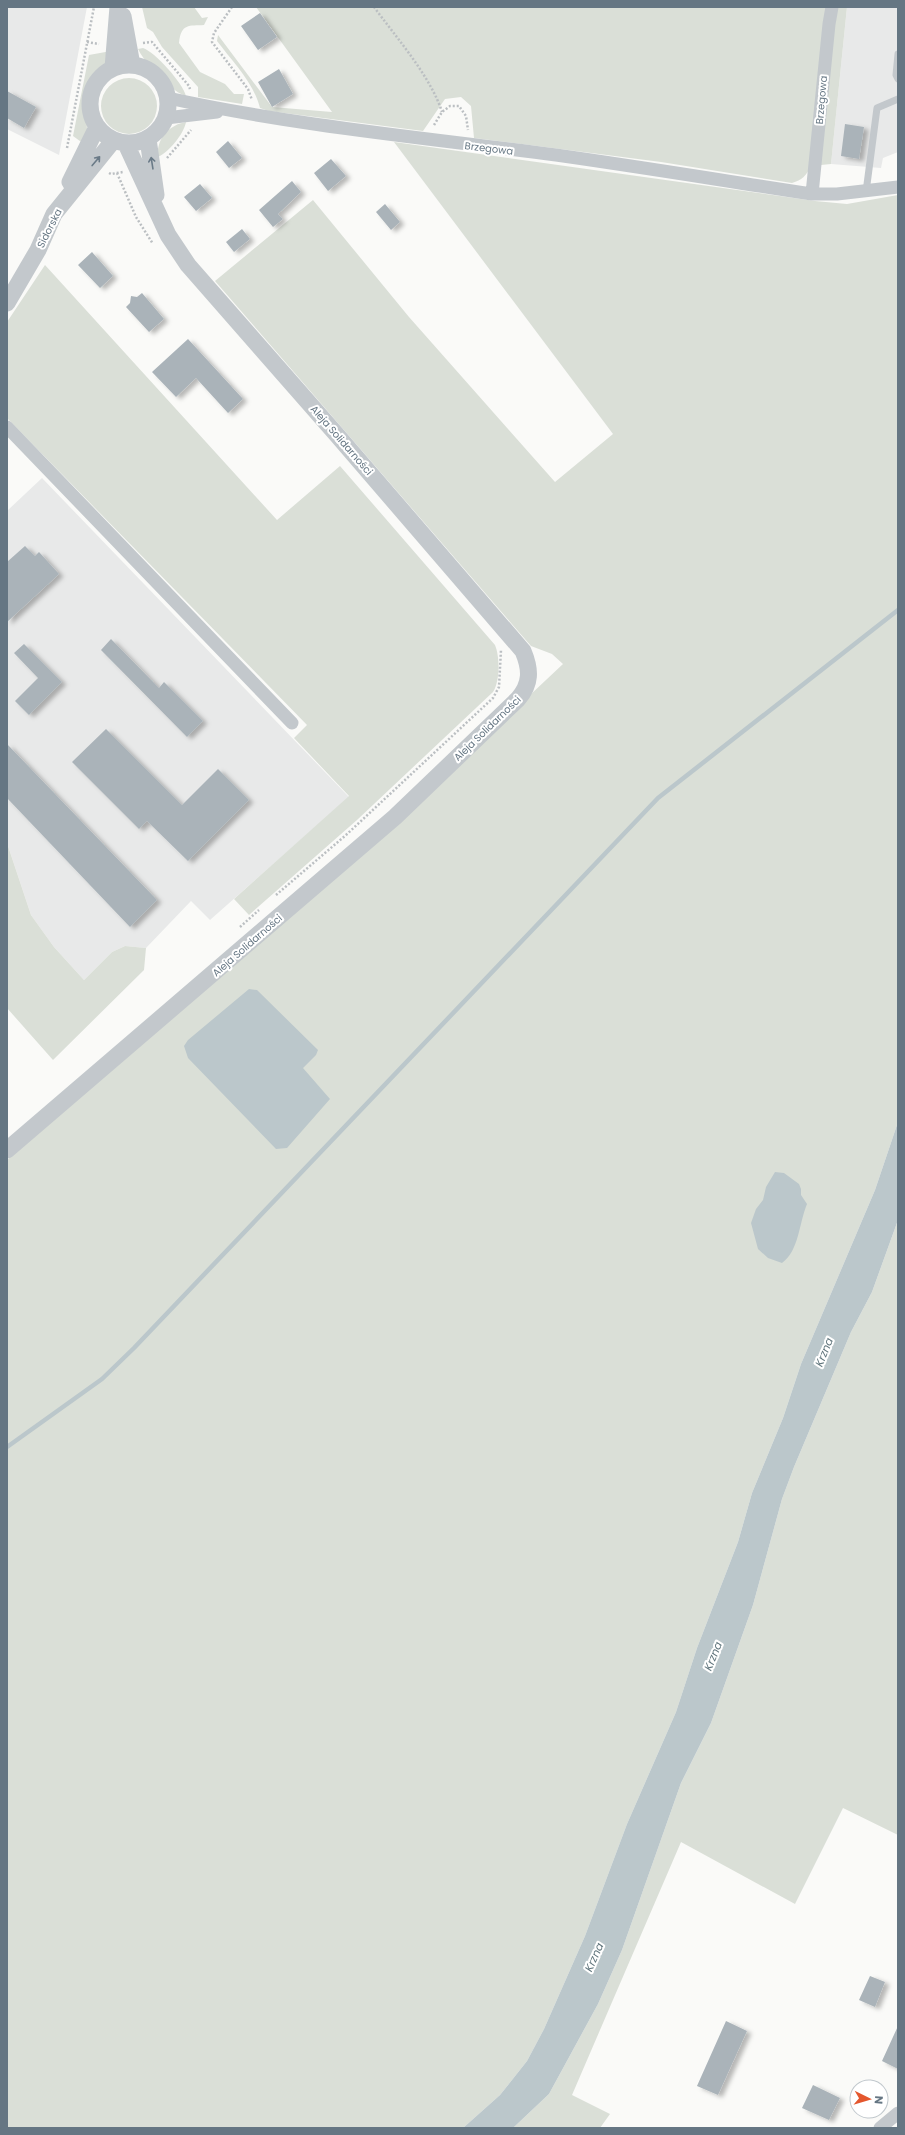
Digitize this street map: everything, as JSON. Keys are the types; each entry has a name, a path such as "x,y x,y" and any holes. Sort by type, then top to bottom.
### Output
{"street":[{"path":"113,68 118,7"},
{"path":"122,7 132,65"},
{"name":"Brzegowa","path":"812,194 828,24 832,7"},
{"path":"132,65 145,68 156,75 164,85 168,98 166,118 156,134 138,143 120,142 101,132 92,120 90,110 92,90 97,81 113,68 132,65"},
{"name":"Brzegowa","path":"168,98 227,111 470,146 555,155 812,194 866,192 898,187"},
{"path":"166,118 227,111"},
{"path":"54,214 98,127"},
{"path":"148,139 159,214"},
{"path":"120,142 159,214"},
{"name":"Sidorska","path":"7,303 38,250 54,214 120,142"},
{"name":"Aleja Solidarności","path":"7,1150 395,817 518,699 529,682 527,661 523,652 338,434 188,266 168,235 159,214"},
{"path":"7,427 292,723"},
{"path":"880,2128 898,2113"}],"lane":[{"path":"898,54 896,74 898,79"},
{"path":"866,192 877,108 898,99"}],"path":[{"path":"68,147 94,7"},
{"path":"232,7 214,33 212,42 248,88 252,97 255,115"},
{"path":"374,7 424,77 439,101 442,112"},
{"path":"138,44 152,42 189,86 190,91"},
{"path":"427,140 442,112 450,106 459,106 466,116 470,146"},
{"path":"166,160 190,130 191,126"},
{"path":"105,170 111,174 124,172"},
{"path":"117,173 136,217 156,248"},
{"path":"271,900 357,824 493,698 499,687 502,657 499,646"},
{"path":"238,928 260,909"}],"shaded area":[{"path":"7,7 87,7 59,155 7,129"},
{"path":"142,7 194,7 202,18 208,17 204,25 190,26 184,29 179,43 200,72 225,84 234,94 244,94 242,104 198,97 198,87 162,47 153,32 147,28"},
{"path":"256,7 847,7 831,164 811,166 803,177 792,183 661,162 474,138 471,106 461,97 445,99 423,131 269,111 260,108 248,81 217,41 218,35 272,107 332,112"},
{"path":"847,7 898,7 898,152 883,158 881,168 831,164"},
{"path":"143,48 154,55 168,69 184,90 186,96 175,90 146,61 138,49"},
{"path":"111,51 102,68 92,79 84,94 87,129 84,144 73,136 89,55"},
{"path":"129,78 140,80 149,86 155,95 157,106 155,117 149,126 140,132 129,134 118,132 109,126 103,117 101,106 103,95 109,86 118,80"},
{"path":"186,122 185,127 175,142 166,152 158,157 159,145 164,134 174,126"},
{"path":"394,142 815,201 847,204 898,195 898,1122 875,1190 801,1364 783,1418 752,1493 738,1542 697,1648 676,1712 627,1824 585,1936 544,2029 527,2061 500,2095 463,2128 7,2128 7,1160 379,837 563,664 552,654 531,646 215,281 313,200 409,317 555,482 613,434"},
{"path":"45,265 277,520 340,466 495,645 497,650 498,675 493,692 357,820 249,915 234,899 349,796 294,738 307,725 7,418 7,322"},
{"path":"42,478 349,797 210,920 191,901 146,948 125,946 112,952 84,980 54,947 31,915 7,843 7,511"},
{"path":"7,843 31,915 54,947 84,980 112,952 125,946 146,948 144,970 53,1060 7,1008"},
{"path":"898,1220 898,1835 843,1808 795,1904 681,1842 572,2095 610,2114 600,2128 513,2128 549,2094 598,2004 622,1950 681,1783 711,1723 753,1605 782,1499 794,1467 851,1332 872,1292"}],"water":[{"path":"249,989 257,990 318,1050 316,1055 303,1068 330,1099 287,1148 276,1149 188,1058 184,1046 188,1040"},
{"name":"Krzna","path":"898,1122 898,1220 872,1292 851,1332 794,1467 782,1499 753,1605 711,1723 681,1783 622,1950 598,2004 549,2094 513,2128 463,2128 500,2095 527,2061 544,2029 585,1936 627,1824 676,1712 697,1648 738,1542 752,1493 783,1418 801,1364 875,1190"},
{"path":"775,1172 784,1173 799,1184 801,1195 807,1204 795,1244 788,1258 782,1263 768,1258 758,1249 751,1223 756,1209 763,1200 766,1187"}],"building":[{"path":"260,13 277,37 258,50 241,26"},
{"path":"279,69 293,94 272,107 258,82"},
{"path":"7,91 36,107 24,128 7,118"},
{"path":"845,124 864,127 859,159 841,156"},
{"path":"228,141 242,158 229,168 216,152"},
{"path":"331,159 346,176 328,191 314,173"},
{"path":"292,181 301,192 278,214 283,219 273,227 259,210"},
{"path":"200,184 212,198 196,211 184,197"},
{"path":"385,204 400,222 391,230 376,212"},
{"path":"242,229 250,239 234,252 226,242"},
{"path":"92,252 113,276 100,288 78,265"},
{"path":"142,293 164,319 149,332 126,307 130,303 131,296 137,297"},
{"path":"188,339 243,399 228,413 196,378 176,397 152,372"},
{"path":"25,546 35,556 39,552 59,574 7,622 7,562"},
{"path":"111,639 159,688 164,682 203,721 187,737 101,650"},
{"path":"24,644 62,682 29,715 15,701 38,678 14,653"},
{"path":"106,729 182,805 218,769 249,800 188,861 147,821 139,829 72,762"},
{"path":"7,744 157,900 130,927 7,798"},
{"path":"870,1976 885,1982 875,2007 859,2000"},
{"path":"726,2021 747,2031 718,2095 697,2086"},
{"path":"898,2026 898,2069 882,2061"},
{"path":"813,2085 840,2098 829,2120 802,2108"}],"waterway":[{"path":"7,1447 102,1379 134,1348 658,798 898,610"}]}
